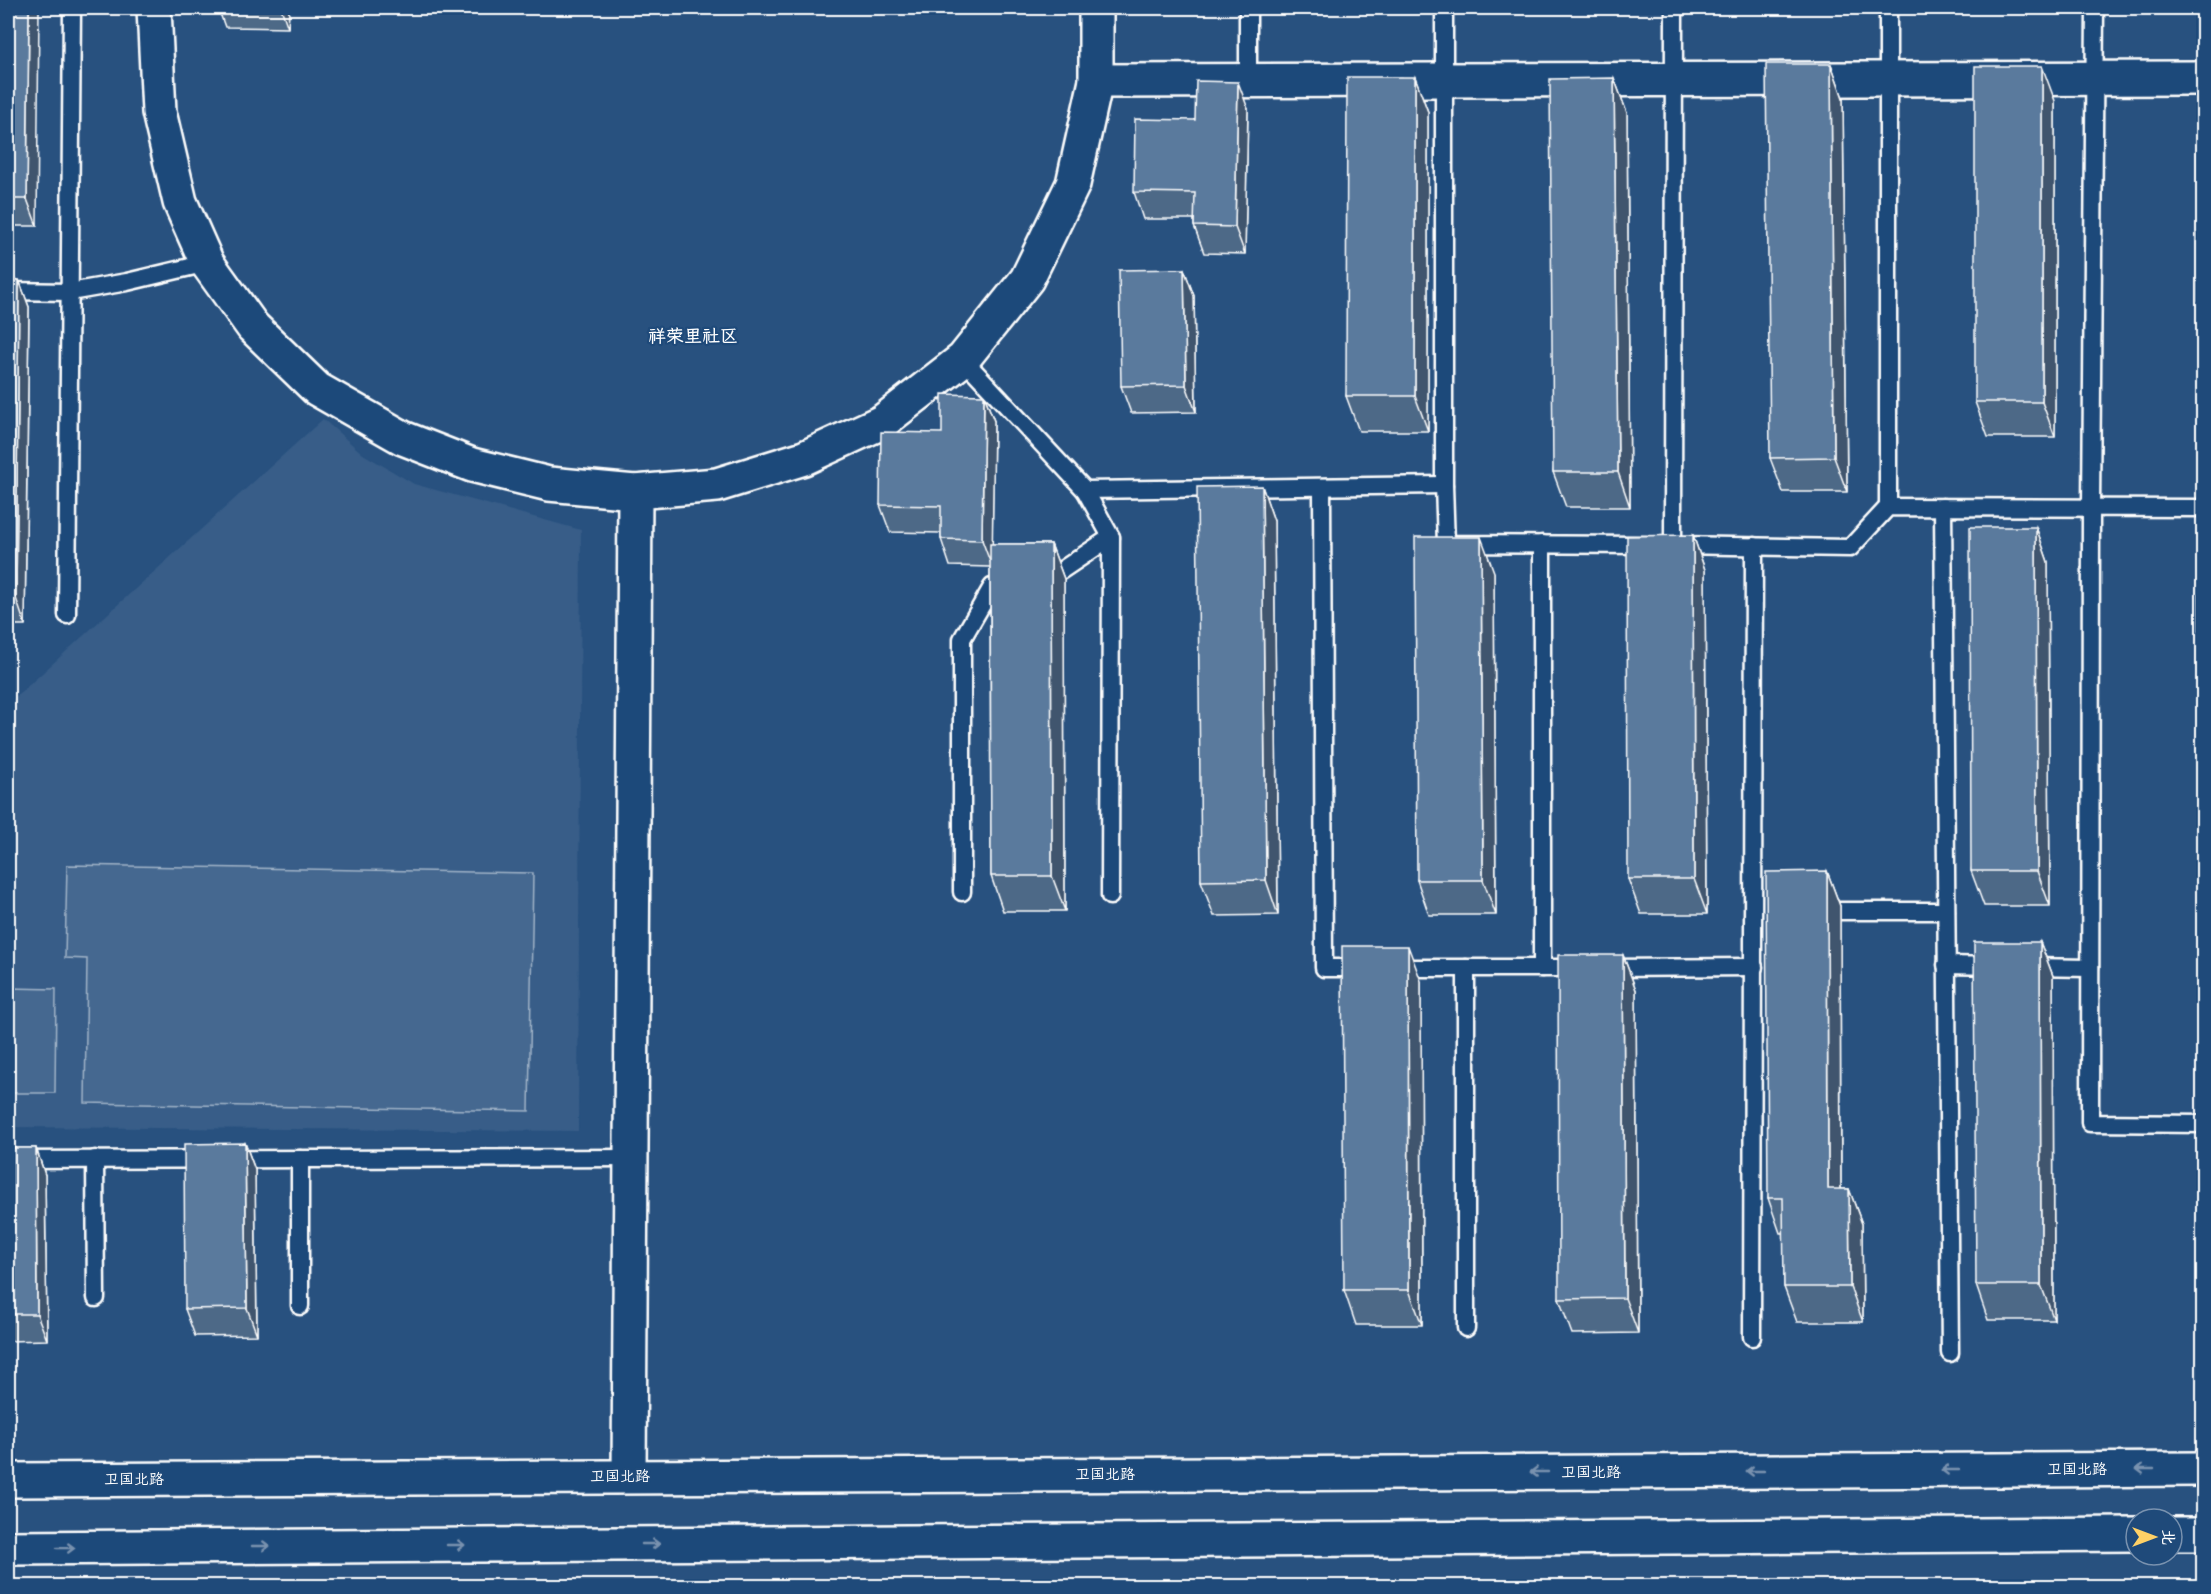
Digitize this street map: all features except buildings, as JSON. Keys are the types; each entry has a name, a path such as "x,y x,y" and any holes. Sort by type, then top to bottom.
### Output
{"main road":[{"path":"154,8 159,112 180,202 207,263 253,327 317,389 403,438 472,465 549,484 635,492 717,485 804,458 882,422 963,359 1027,279 1073,184 1096,81 1096,8"},
{"path":"1096,81 2204,78"},
{"path":"629,1476 635,492"},
{"name":"卫国北路","path":"8,1480 2204,1469"},
{"path":"8,1548 2124,1534"},
{"path":"2184,1534 2204,1534"}],"lane":[{"path":"67,615 72,8"},
{"path":"1248,8 1248,80"},
{"path":"1444,8 1446,544 1850,548 1888,507 1888,8"},
{"path":"1673,545 1674,8"},
{"path":"2095,8 2090,1123 2204,1124"},
{"path":"8,291 70,292 127,282 207,263"},
{"path":"963,359 1085,490 1111,537 1110,896"},
{"path":"1085,490 1444,485"},
{"path":"1322,488 1324,968 1754,967"},
{"path":"1888,507 2204,508"},
{"path":"1943,507 1950,1353"},
{"path":"962,892 962,639 992,587 1047,580 1111,537"},
{"path":"1542,544 1542,968"},
{"path":"1752,1337 1754,967 1760,911 1754,546"},
{"path":"1802,911 1946,911"},
{"path":"1947,965 2090,968"},
{"path":"1466,968 1466,1328"},
{"path":"8,1160 631,1158"},
{"path":"300,1159 300,1306"},
{"path":"95,1160 96,1298"}],"shaded area":[{"path":"323,419 363,454 414,484 581,530 578,1131 8,1127 8,704"},
{"path":"67,865 533,873 529,1111 85,1103 87,959 65,958"},
{"path":"8,988 56,989 55,1093 8,1093"}],"district":[{"name":"祥荣里社区","path":"693,336"}]}
